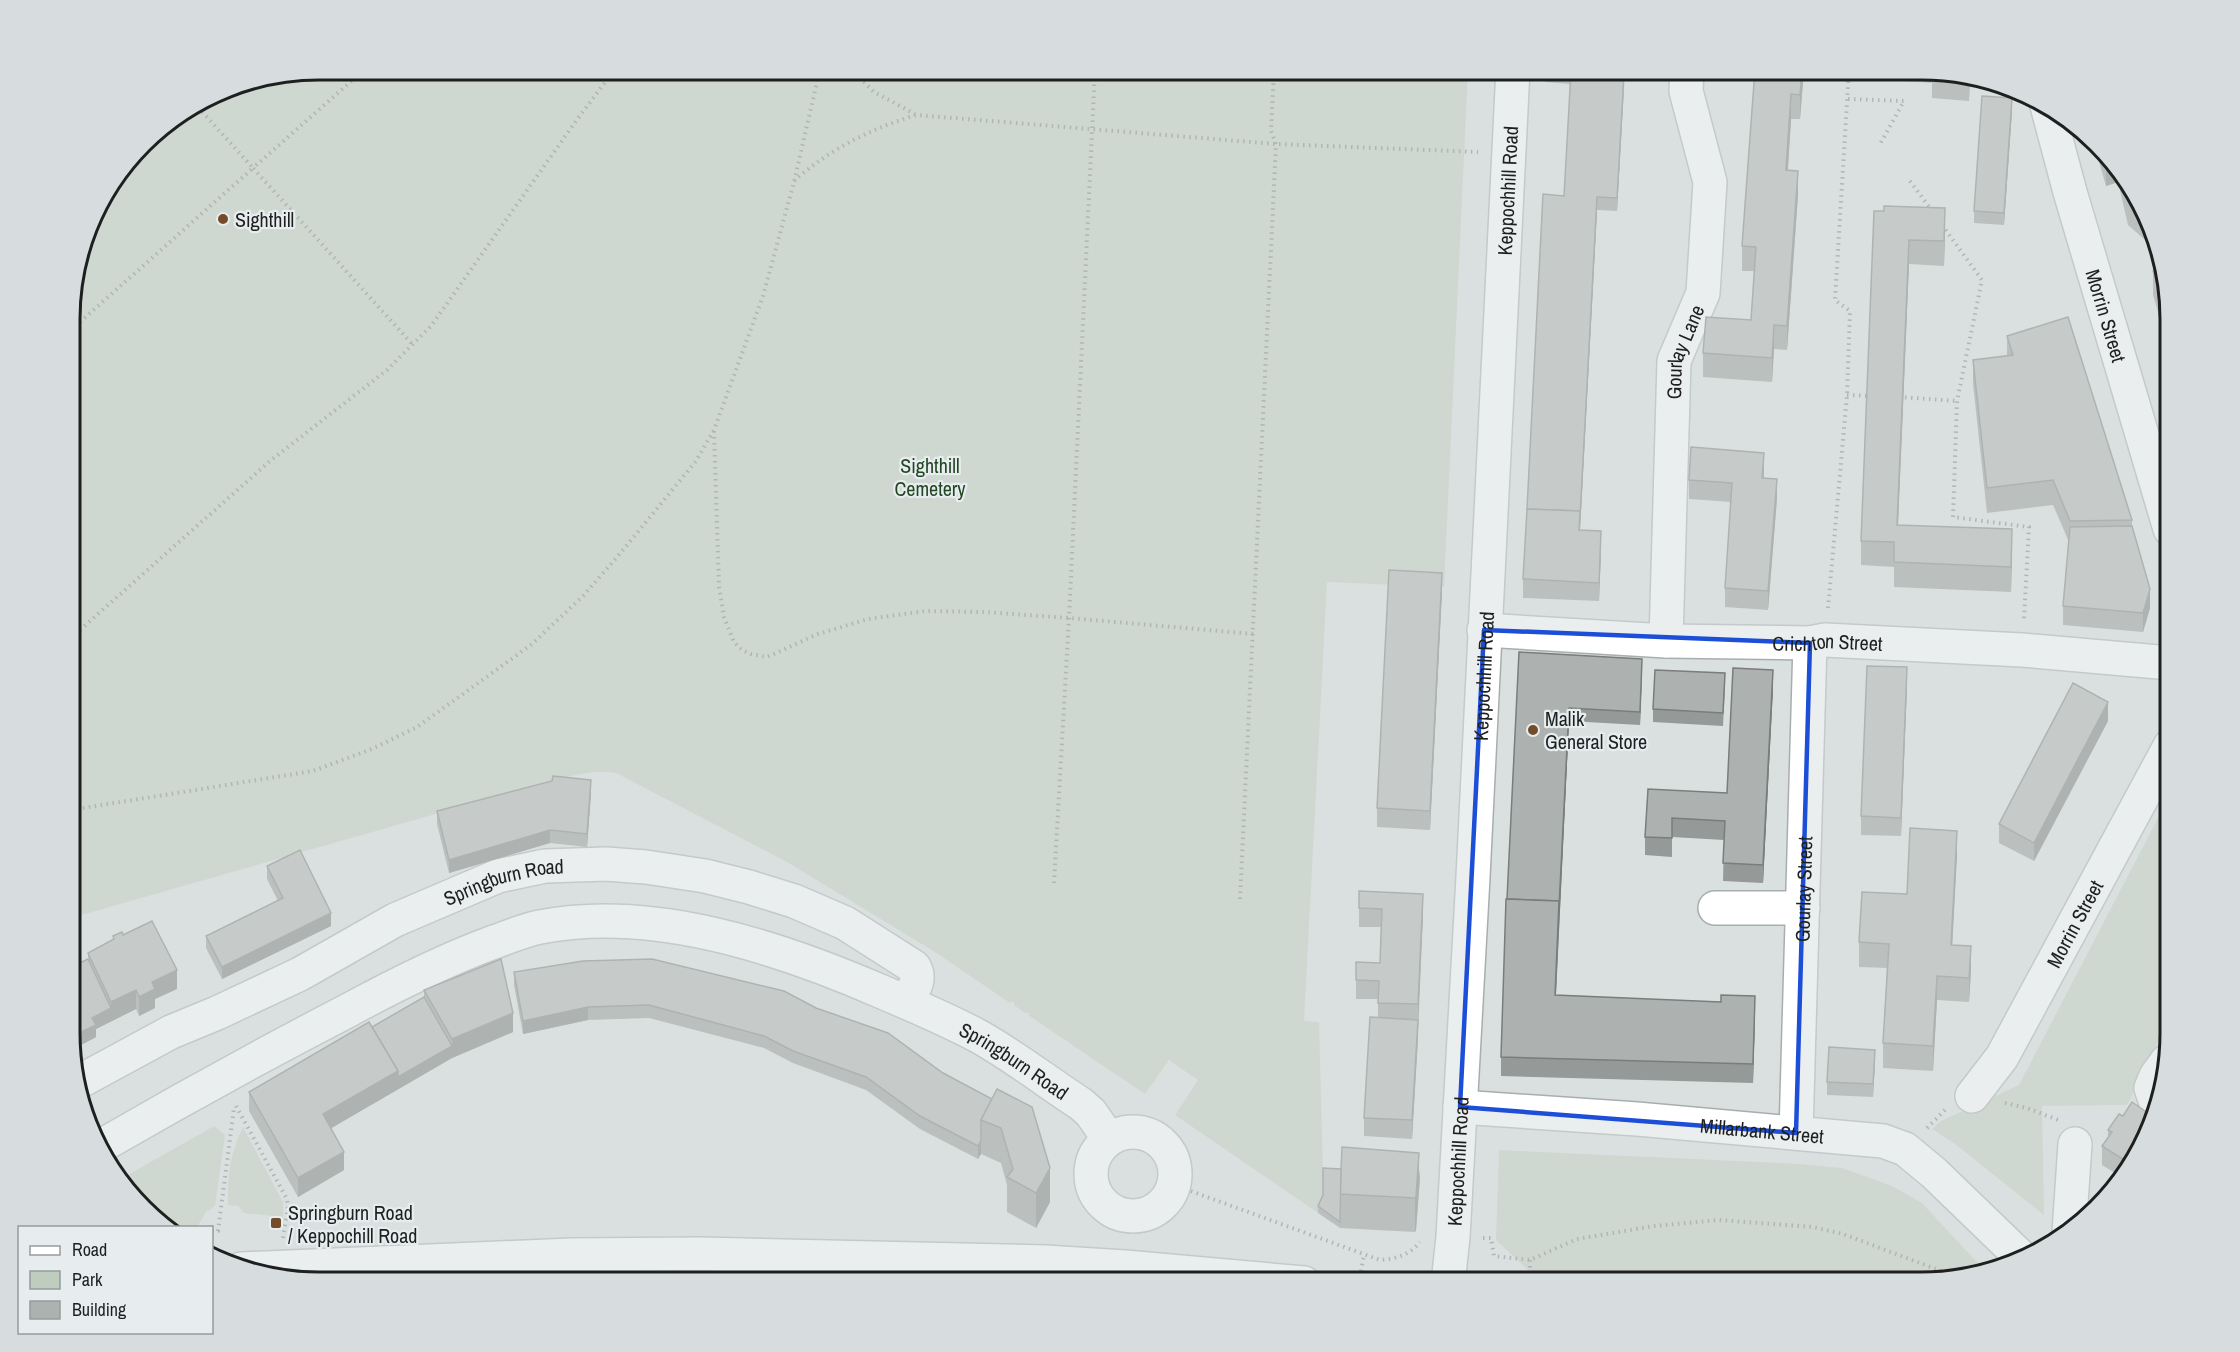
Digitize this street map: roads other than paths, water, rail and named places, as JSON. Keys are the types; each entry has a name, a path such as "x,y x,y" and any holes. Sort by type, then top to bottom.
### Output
{"street":[{"name":"Keppochhill Road","path":"1449,1272 1460,1107 1512,80"},
{"name":"Gourlay Lane","path":"1666,641 1674,361 1703,293 1710,182 1686,91 1686,80"},
{"name":"Morrin Street","path":"2050,117 2160,495"},
{"name":"Crichton Street","path":"1484,630 1666,641 1818,642 2022,650 2160,662"},
{"name":"Gourlay Street","path":"1796,1133 1803,908 1818,642"},
{"name":"Morrin Street","path":"1972,1096 2001,1057 2160,764"},
{"name":"Springburn Road","path":"84,1079 171,1032 300,974 369,933 453,894 498,876 537,867 567,864 636,866 705,876 771,893 830,916 863,933 914,967 918,980 906,1002"},
{"path":"1715,908 1803,908"},
{"name":"Springburn Road","path":"106,1143 220,1078 420,972 473,950 537,928 572,922 618,922 712,934 807,962 906,1002 986,1041 1082,1104 1109,1139"},
{"path":"2153,1093 2151,1088 2157,1075"},
{"name":"Millarbank Street","path":"1460,1107 1637,1119 1883,1141 1905,1149 1934,1173 2016,1253"},
{"path":"1144,1132 1165,1146 1175,1170 1174,1185 1167,1198 1157,1209 1144,1215 1129,1216 1114,1212 1102,1204 1094,1192 1090,1177 1092,1162 1098,1149 1109,1139 1120,1133 1144,1132"},
{"path":"2070,1221 2075,1144"},
{"path":"273,1268 571,1255 736,1255 1045,1262 1181,1272"}],"place":[{"name":"Sighthill","path":"223,219"},
{"name":"Malik General Store","path":"1533,730"},
{"name":"Springburn Road / Keppochill Road","path":"276,1223"}],"park label":[{"name":"Sighthill Cemetery","path":"930,476"}]}
